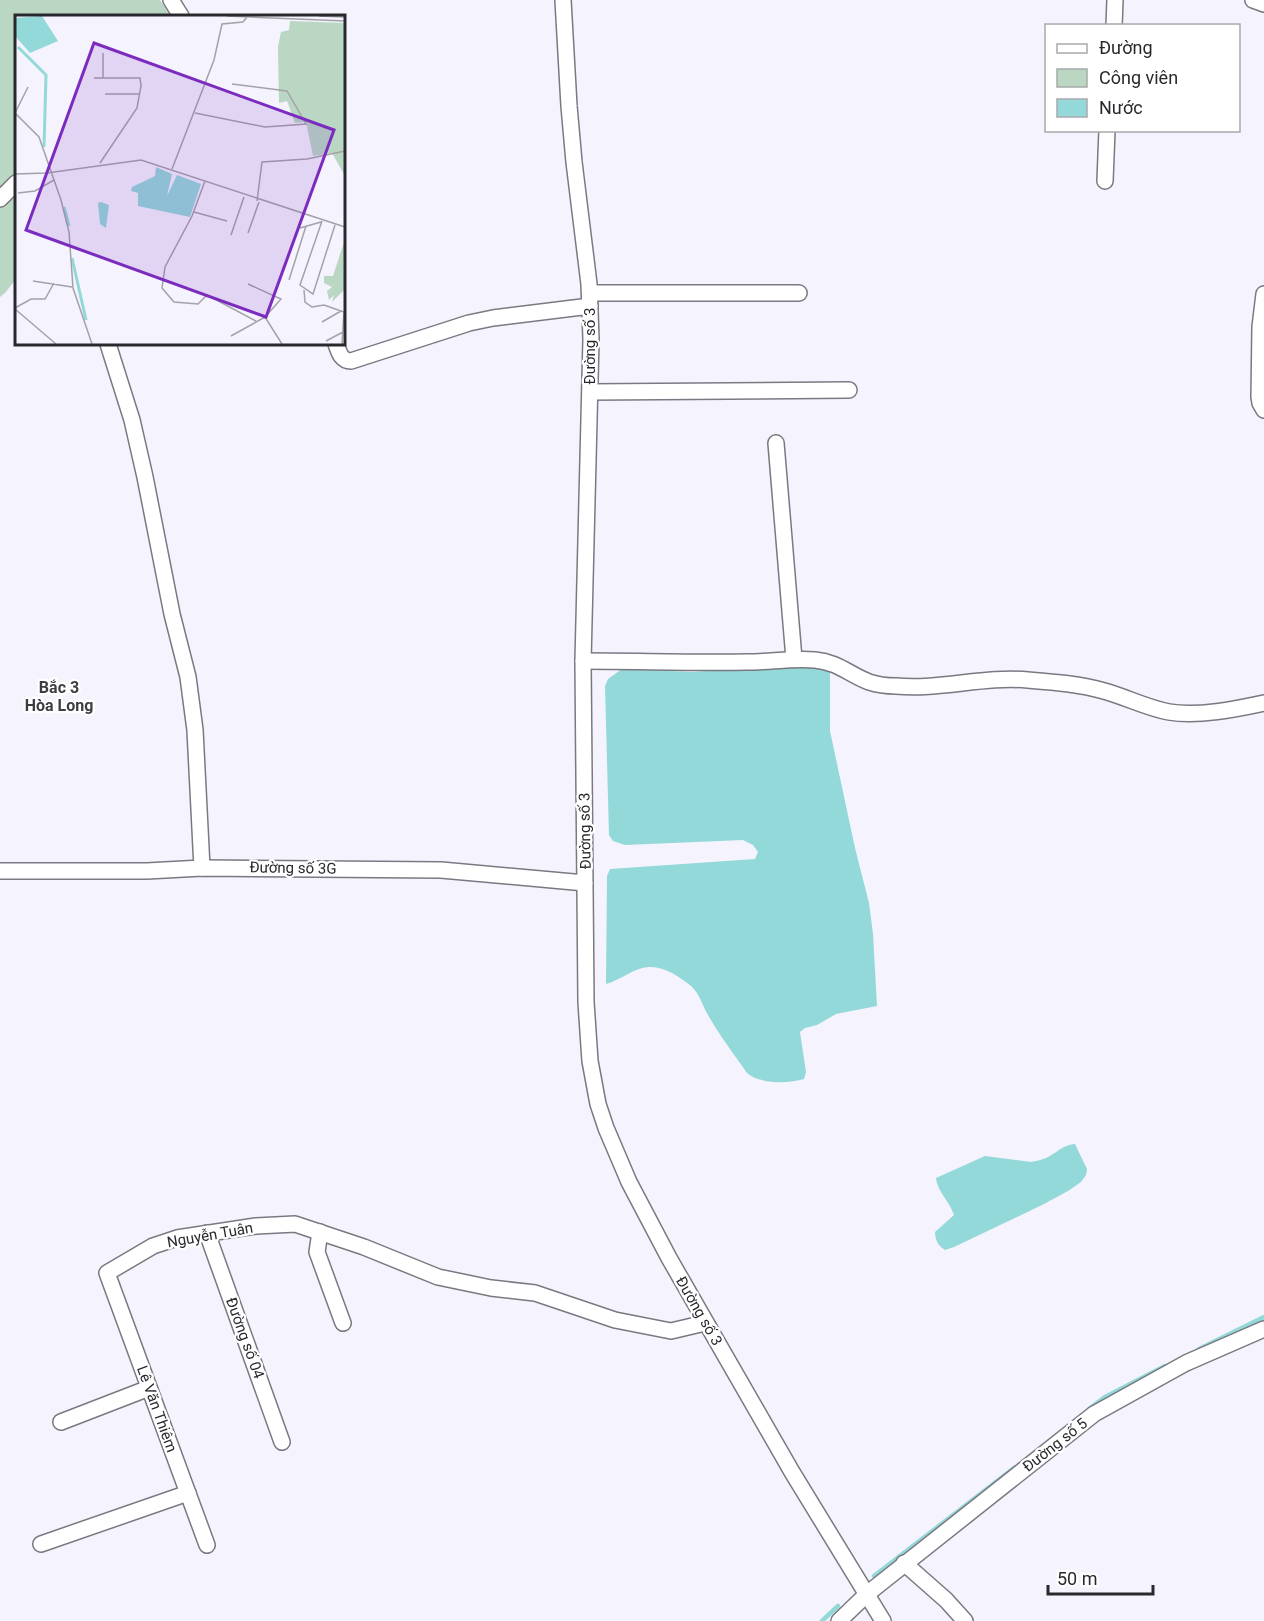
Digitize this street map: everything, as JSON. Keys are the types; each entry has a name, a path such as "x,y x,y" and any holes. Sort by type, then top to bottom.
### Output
{"street":[{"path":"171,0 180,15"},
{"name":"Đường số 3","path":"563,0 569,106 590,299 584,660 585,883 587,1024 590,1061 598,1104 629,1182 669,1258 792,1472 883,1621"},
{"path":"1114,24 1115,0"},
{"path":"1253,0 1264,4"},
{"path":"1104,181 1107,132"},
{"path":"0,199 15,184"},
{"path":"337,347 343,359 351,361 485,320 590,299 799,293"},
{"path":"1264,294 1260,327 1259,397 1264,410"},
{"path":"108,345 132,420 172,614 188,676 195,730 202,867"},
{"path":"590,392 849,390"},
{"path":"776,443 794,660"},
{"path":"584,660 751,663 818,660 841,666 877,684 915,687 1019,679 1076,685 1104,691 1170,712 1201,712 1264,703"},
{"name":"Đường số 3G","path":"0,871 147,871 202,867 441,870 585,883"},
{"name":"Nguyễn Tuân","path":"107,1273 153,1246 177,1238 256,1226 295,1224 364,1246 438,1276 491,1288 534,1293 615,1320 671,1331 705,1323"},
{"path":"320,1232 317,1252 344,1323"},
{"name":"Đường số 04","path":"207,1233 282,1442"},
{"name":"Lê Văn Thiêm","path":"107,1273 207,1545"},
{"name":"Đường số 5","path":"839,1621 904,1563 1108,1405 1186,1363 1264,1329"},
{"path":"61,1422 149,1389"},
{"path":"41,1544 188,1493"},
{"path":"904,1563 946,1600 965,1621"}],"green space":[{"path":"0,0 160,0 169,15 15,15 15,280 0,297"}],"water":[{"path":"797,665 826,668 830,671 830,731 869,903 877,1006 836,1014 817,1025 805,1028 800,1032 806,1072 804,1079 774,1082 752,1077 747,1073 717,1030 697,993 677,976 660,968 649,967 606,984 607,876 610,869 755,859 758,852 753,845 743,840 625,845 613,841 609,835 605,686 608,679 622,669 692,672"},
{"path":"1075,1144 1087,1169 1081,1182 1068,1191 954,1247 945,1250 936,1240 935,1232 954,1215 936,1178 985,1156 1031,1162 1046,1158"}],"waterway":[{"path":"1199,1349 1264,1317"},
{"path":"1089,1409 1105,1397 1165,1366"},
{"path":"874,1576 1014,1468"},
{"path":"822,1621 838,1606"}],"district":[{"name":"Bắc 3 Hòa Long","path":"59,696"}]}
